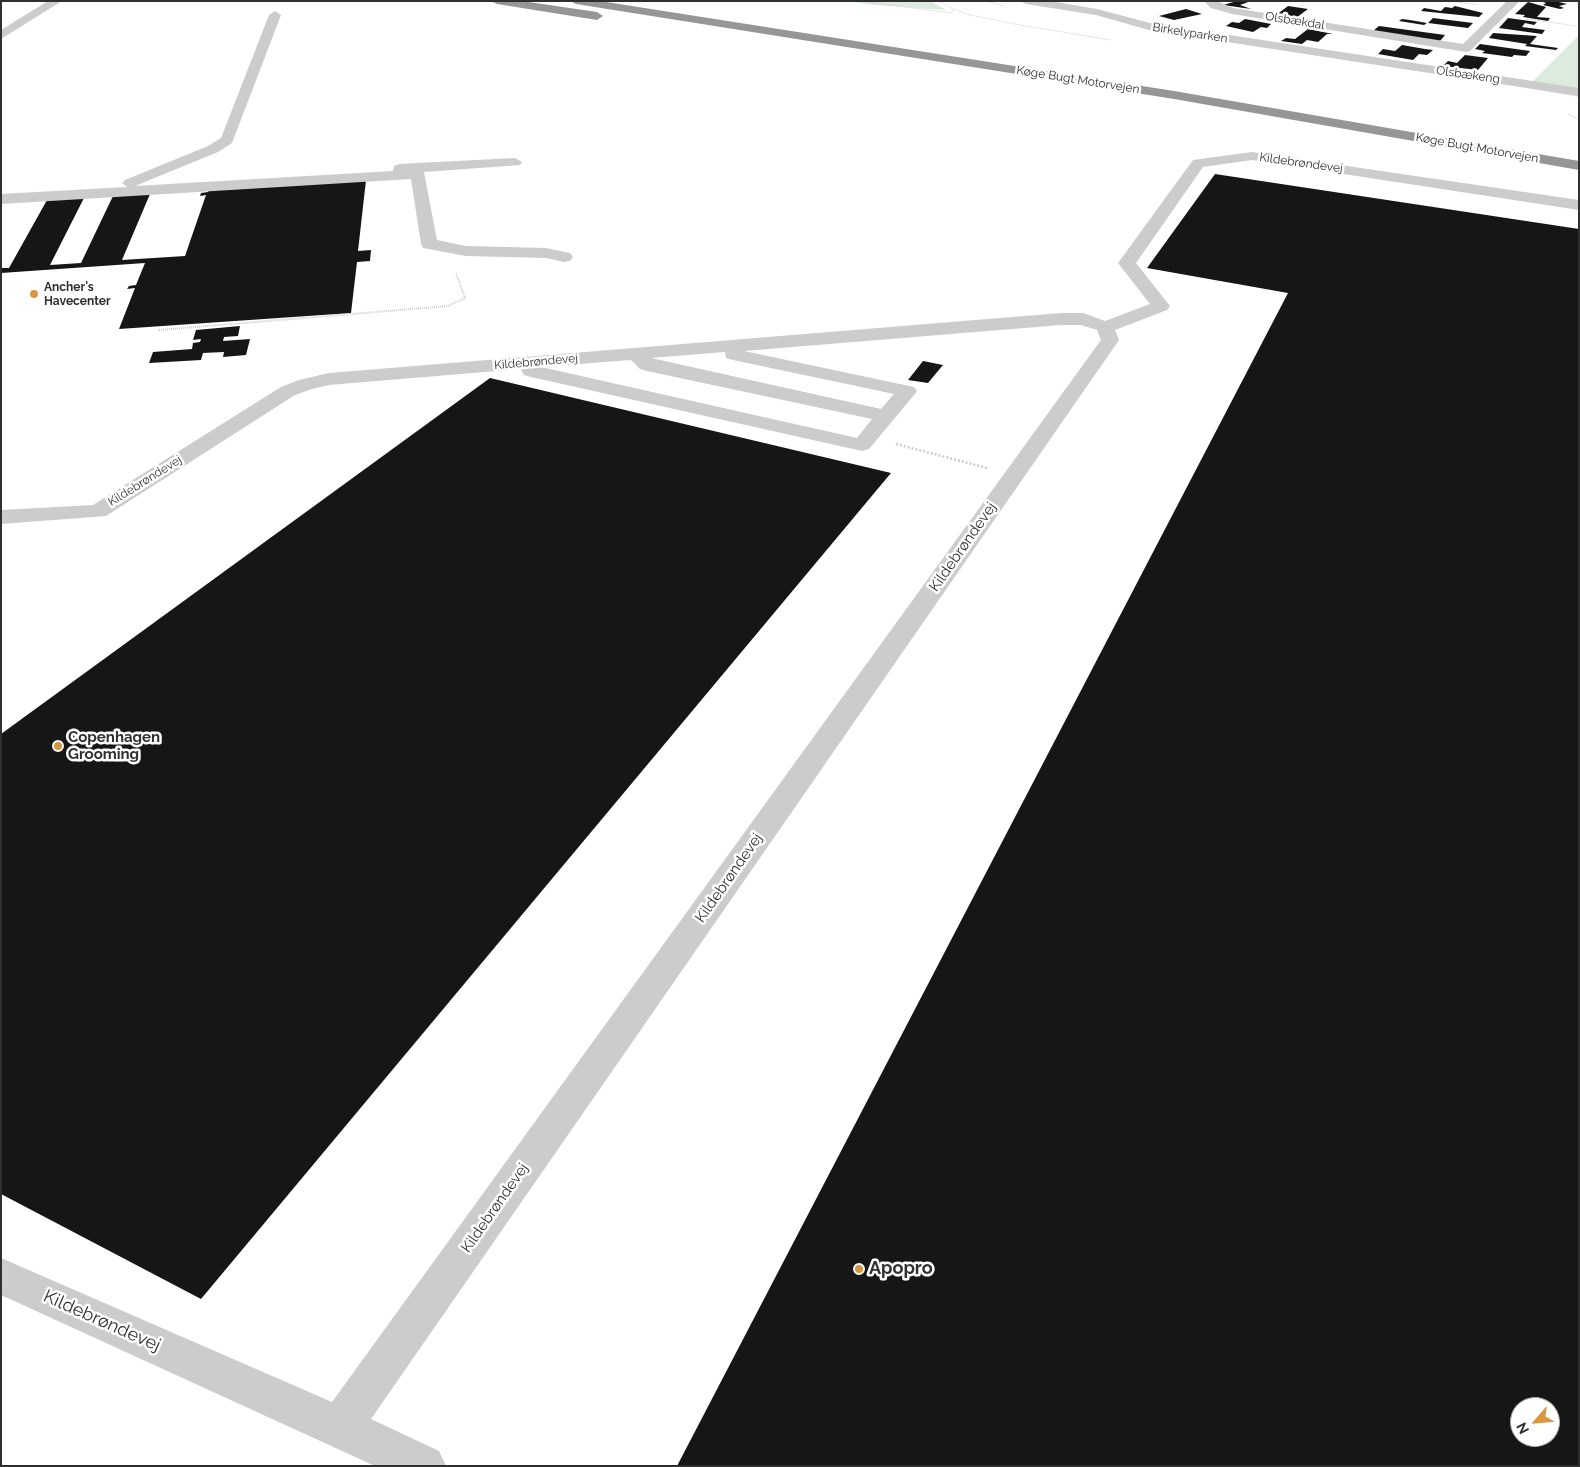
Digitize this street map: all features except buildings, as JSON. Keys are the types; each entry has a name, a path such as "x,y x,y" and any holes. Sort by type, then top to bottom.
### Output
{"highway":[{"path":"497,1 789,44 940,57"},
{"name":"Køge Bugt Motorvejen","path":"576,1 940,57 1579,166"}],"street":[{"path":"1,35 56,1"},
{"name":"Birkelyparken","path":"1026,1 1097,12 1149,26 1356,59"},
{"name":"Olsbækdal","path":"1210,1 1215,6 1232,11 1466,48 1514,1"},
{"path":"1097,12 1110,5"},
{"path":"125,185 205,153 227,140 232,134 275,15"},
{"path":"1356,59 1383,36"},
{"name":"Olsbækeng","path":"1356,59 1579,92"},
{"name":"Kildebrøndevej","path":"1,517 98,511 288,391 329,378 1061,319 1083,319 1105,327 1161,306 1127,263 1198,163 1252,156 1579,205"},
{"path":"1,192 515,162"},
{"path":"1,199 418,174 429,244 466,251 546,253 564,256"},
{"name":"Kildebrøndevej","path":"340,1427 1110,340 1105,327"},
{"path":"528,362 532,371 862,445 907,391 730,354 726,346"},
{"path":"635,354 647,365 886,416"},
{"name":"Kildebrøndevej","path":"1,1276 424,1466"}],"path":[{"path":"860,1 952,14 953,10 939,1"},
{"path":"1499,15 1577,26"},
{"path":"159,330 448,306 465,298 448,248"},
{"path":"869,436 1014,475"}],"green space":[{"path":"847,1 931,1 946,10 874,5"},
{"path":"1579,35 1579,97 1526,88"}],"place":[{"name":"Ancher's Havecenter","path":"34,294"},
{"name":"Copenhagen Grooming","path":"58,746"},
{"name":"Apopro","path":"859,1269"}]}
